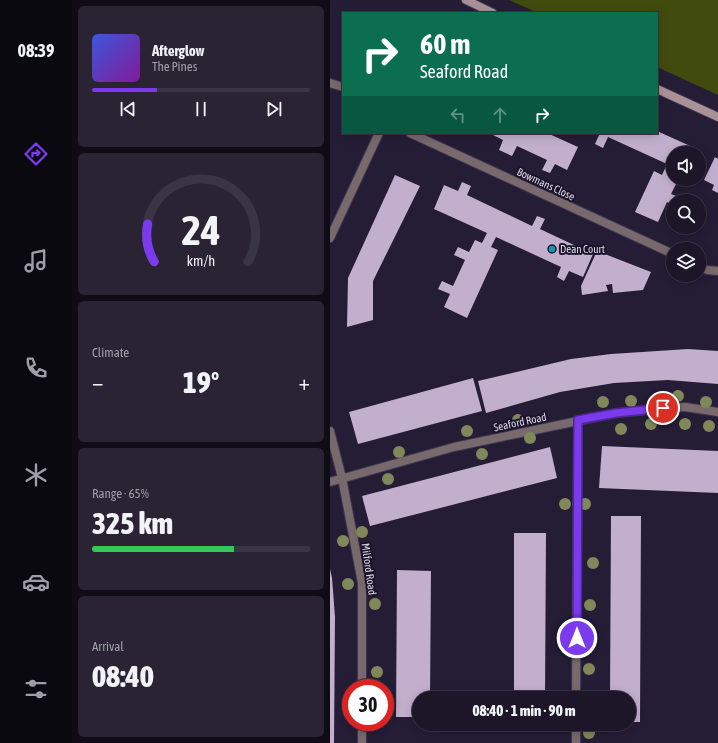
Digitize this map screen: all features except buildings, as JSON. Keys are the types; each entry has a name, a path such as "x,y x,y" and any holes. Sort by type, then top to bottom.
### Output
{"main road":[{"path":"466,0 491,12"},
{"path":"658,89 718,117"}],"street":[{"path":"330,83 342,87"},
{"path":"330,238 379,134"},
{"name":"Bowmans Close","path":"412,134 666,251"},
{"path":"706,269 718,271"},
{"name":"Seaford Road","path":"330,482 454,448 616,413 670,407 685,407 718,412"},
{"path":"576,691 578,420"},
{"name":"Milford Road","path":"330,431 342,478 362,583 362,679"},
{"path":"362,731 362,743"},
{"path":"576,731 576,743"}],"green space":[{"path":"509,0 718,0 718,95 658,67 658,12 536,12"}],"place":[{"name":"Dean Court","path":"552,249"}],"route":[{"path":"577,638 578,420 616,413 663,408"}]}
